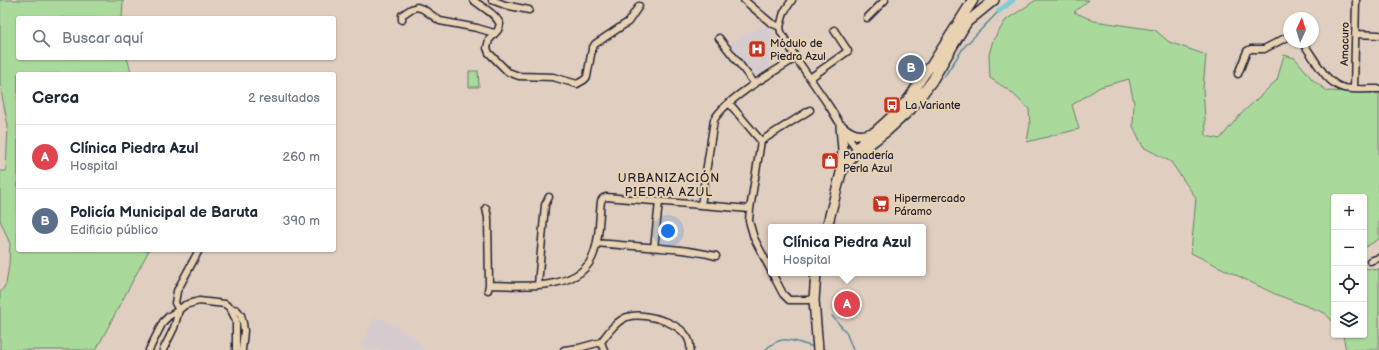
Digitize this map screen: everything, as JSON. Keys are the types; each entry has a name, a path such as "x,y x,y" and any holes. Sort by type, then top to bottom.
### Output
{"main road":[{"path":"841,173 846,163 857,151 858,147 874,133 910,96 973,0"},
{"path":"857,151 862,150 887,131 905,115 920,98 932,81 967,22 977,0"},
{"path":"967,22 994,0"},
{"path":"841,126 847,132 856,136 874,133"},
{"path":"828,224 841,173 843,150 841,126"},
{"path":"816,276 814,300 818,350"}],"street":[{"path":"473,0 492,13 498,20 500,24 498,30 494,33 488,44 489,53 511,74 519,76 553,77 577,84 587,77 592,49 595,44 628,22 639,6"},
{"path":"492,0 505,5 529,10"},
{"path":"744,0 771,23 780,27"},
{"path":"792,0 784,12 780,27 784,38 857,151"},
{"path":"867,18 885,0"},
{"name":"Amacuro","path":"1354,89 1356,0"},
{"path":"402,20 402,15 417,7 423,9 440,21 494,33"},
{"path":"810,78 848,51 834,30"},
{"path":"1355,34 1379,35"},
{"path":"719,38 755,84"},
{"path":"1238,74 1247,51 1251,49 1264,49 1283,39"},
{"path":"1306,48 1330,81 1339,87 1354,89 1379,89"},
{"path":"701,205 712,125 717,114 755,84 796,58"},
{"path":"728,104 762,141"},
{"path":"768,264 754,238 749,221 762,141 810,110"},
{"path":"486,208 488,218 489,287 538,285 560,281 579,274 591,262 597,243 601,201 606,196 659,202 750,209"},
{"path":"538,285 545,205 549,197"},
{"path":"654,248 659,202"},
{"path":"597,243 654,248 716,256"},
{"path":"163,350 174,328 179,310 175,303 177,291 198,252"},
{"path":"1370,261 1379,258"},
{"path":"774,276 783,294 789,300 814,300"},
{"path":"149,350 163,322 185,305 198,301 225,304 230,308 237,310 242,319 244,331 242,350"},
{"path":"230,308 236,320 236,350"},
{"path":"564,350 579,348 601,342 617,323 627,317 637,315 655,318 674,325 682,330 689,338 690,350"},
{"path":"601,342 604,350"}],"shaded area":[{"name":"Módulo de Piedra Azul","path":"768,26 785,55 755,77 727,44 760,27"},
{"path":"375,316 397,327 417,340 424,349 369,350 360,346"}],"green space":[{"path":"0,0 123,0 122,16 16,16 16,60 128,60 131,72 16,72 16,252 148,252 96,350 0,350 0,293 6,284 10,244 0,220 0,171 6,171 8,126 0,86"},
{"path":"1036,0 1089,0 1074,12 1094,21 1155,30 1169,42 1206,55 1203,88 1206,136 1220,139 1239,116 1277,80 1284,55 1295,58 1313,80 1327,91 1379,93 1379,239 1367,246 1367,194 1331,194 1331,320 1325,313 1275,294 1191,253 1196,198 1171,162 1143,147 1133,126 1134,103 1129,79 1100,87 1072,105 1079,129 1027,142 1030,125 1029,109 1010,91 990,78 989,55 993,40 1006,20"},
{"path":"469,71 478,71 479,87 469,87"},
{"path":"1367,268 1377,270 1379,268 1379,350 1346,350 1344,338 1367,338"}],"waterway":[{"path":"999,11 1013,0"},
{"path":"944,77 964,47 999,11"},
{"path":"832,316 846,332 853,350"},
{"path":"765,350 772,344 783,340 794,341 814,347"},
{"path":"822,349 826,350"}],"place":[{"name":"Módulo de Piedra Azul","path":"757,49"},
{"name":"Policía Municipal de Baruta","path":"911,68"},
{"name":"La Variante","path":"892,105"},
{"name":"Panadería Perla Azul","path":"830,161"},
{"name":"Hipermercado Páramo","path":"881,204"},
{"name":"Clínica Piedra Azul","path":"847,304"}],"district":[{"name":"URBANIZACIÓN PIEDRA AZUL","path":"669,185"}]}
